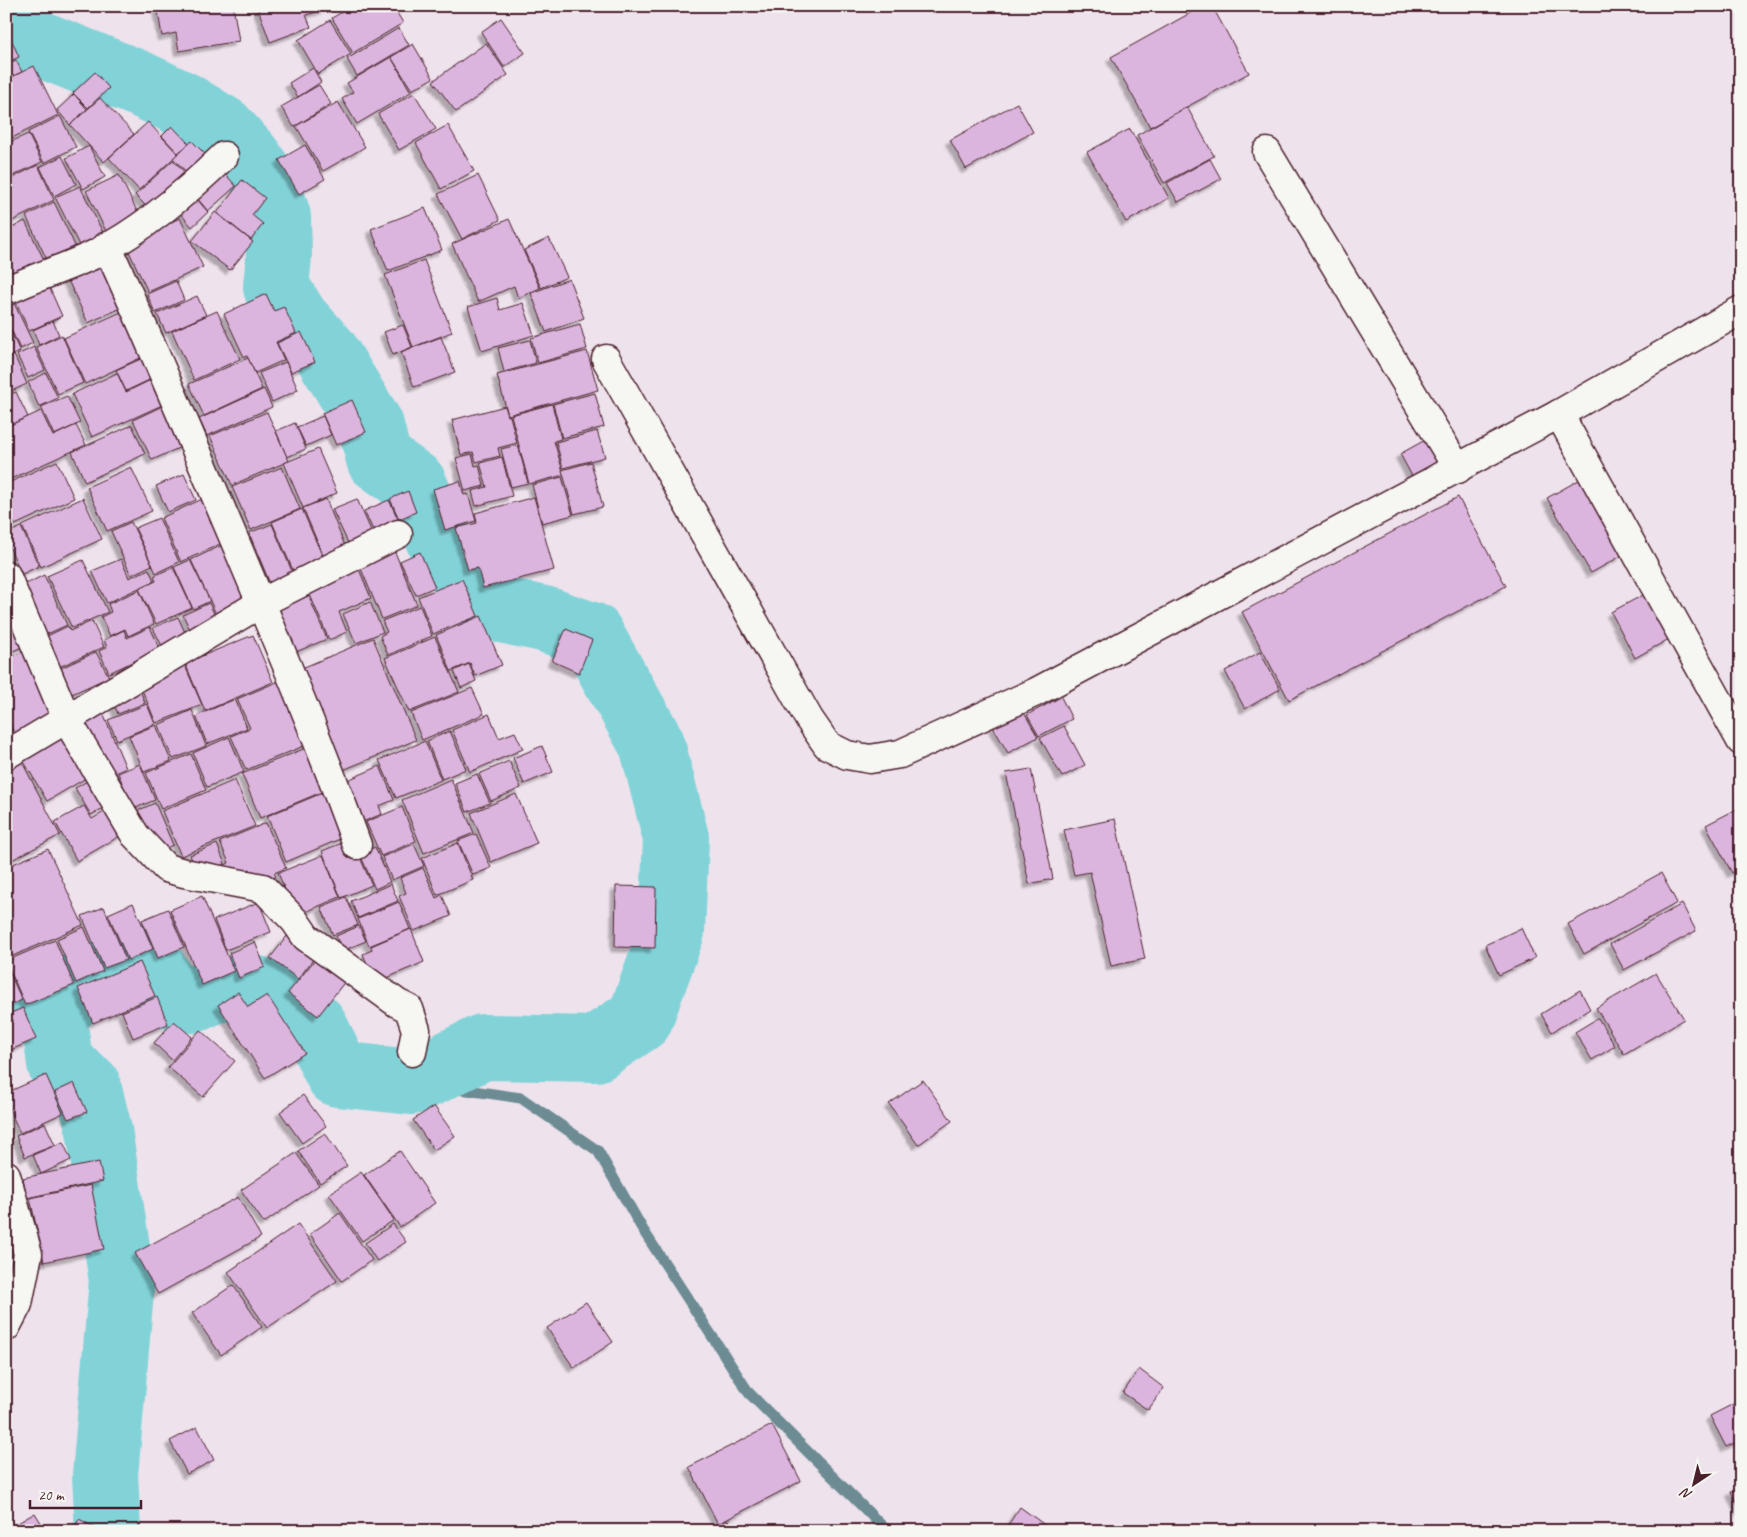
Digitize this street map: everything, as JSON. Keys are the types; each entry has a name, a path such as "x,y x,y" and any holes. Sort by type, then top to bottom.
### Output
{"street":[{"path":"1267,152 1458,469"},
{"path":"6,291 28,280 96,253 134,232 203,177 224,156"},
{"path":"107,246 157,355 261,603 329,769 357,845"},
{"path":"606,359 809,719 827,745 847,755 870,759 900,754 1036,692 1458,469 1559,414 1741,310"},
{"path":"1559,414 1741,741"},
{"path":"6,755 261,603 398,534"},
{"path":"6,575 67,720 135,835 166,868 263,888 295,921 306,937 396,1003 409,1009 416,1030 412,1052"},
{"path":"6,1175 28,1254 18,1304 6,1327"}],"building":[{"path":"157,6 233,6 239,41 179,51 176,33 162,36"},
{"path":"257,6 325,6 325,9 306,15 311,27 270,42"},
{"path":"352,6 393,6 403,23 353,53 332,18"},
{"path":"1203,6 1212,6 1249,73 1150,127 1111,57"},
{"path":"501,18 525,53 504,67 481,32"},
{"path":"330,20 351,54 318,74 298,40"},
{"path":"399,28 409,45 357,76 347,59"},
{"path":"6,31 19,57 6,63"},
{"path":"486,43 508,75 456,112 433,81"},
{"path":"413,44 433,78 412,90 391,57"},
{"path":"391,57 411,92 357,124 342,99 353,92 347,83"},
{"path":"16,60 22,72 6,79 6,65"},
{"path":"34,66 58,115 12,138 6,126 6,80"},
{"path":"313,68 321,82 298,97 289,83"},
{"path":"95,72 109,88 88,108 73,93"},
{"path":"319,85 331,104 294,127 281,107"},
{"path":"414,93 436,129 399,150 378,114"},
{"path":"74,94 87,109 70,125 57,110"},
{"path":"100,98 134,134 104,162 70,125"},
{"path":"338,102 365,147 323,171 296,126"},
{"path":"1017,103 1033,132 966,169 950,140"},
{"path":"1187,107 1214,156 1164,183 1137,135"},
{"path":"60,116 76,147 44,163 28,132"},
{"path":"148,122 178,154 139,190 109,158"},
{"path":"448,125 474,171 441,189 416,143"},
{"path":"172,126 189,144 178,153 162,136"},
{"path":"1130,129 1169,198 1126,222 1087,152"},
{"path":"28,134 42,162 6,179 6,144"},
{"path":"192,141 209,158 190,176 173,158"},
{"path":"305,145 325,179 299,194 279,160"},
{"path":"89,146 105,177 83,189 66,158"},
{"path":"62,156 76,184 54,196 40,167"},
{"path":"1210,159 1221,179 1178,202 1167,183"},
{"path":"173,160 192,180 155,215 135,195"},
{"path":"38,165 54,200 12,221 6,208 6,181"},
{"path":"218,166 236,186 208,211 190,190"},
{"path":"119,175 141,219 108,235 86,191"},
{"path":"478,175 500,220 462,239 438,194"},
{"path":"242,180 265,198 252,215 263,224 251,240 217,213"},
{"path":"80,186 107,241 83,253 55,197"},
{"path":"190,191 208,212 192,227 174,206"},
{"path":"54,202 78,252 50,266 26,216"},
{"path":"425,208 442,250 388,271 371,229"},
{"path":"215,212 253,242 230,270 192,241"},
{"path":"6,216 11,226 6,228"},
{"path":"180,218 203,267 148,292 125,243"},
{"path":"509,219 540,288 518,298 514,286 478,302 452,244"},
{"path":"25,221 47,266 6,286 6,231"},
{"path":"549,238 567,277 541,288 524,250"},
{"path":"111,258 132,303 88,323 67,278"},
{"path":"424,260 452,332 413,347 385,275"},
{"path":"569,279 584,318 546,332 531,293"},
{"path":"46,280 62,316 29,331 13,295"},
{"path":"176,281 184,300 155,313 147,294"},
{"path":"266,294 274,311 284,307 296,333 276,342 284,360 255,373 247,356 244,357 224,314"},
{"path":"197,296 206,315 166,333 157,314"},
{"path":"497,298 500,310 523,303 534,335 482,351 468,307"},
{"path":"14,303 33,343 20,349 6,318 6,307"},
{"path":"132,307 153,352 85,384 64,338"},
{"path":"217,311 240,359 194,380 172,331"},
{"path":"6,321 20,352 6,358"},
{"path":"53,321 59,335 39,345 33,330"},
{"path":"580,324 587,349 538,363 531,338"},
{"path":"403,325 412,347 393,355 384,332"},
{"path":"301,332 315,362 291,372 277,343"},
{"path":"62,335 83,383 58,394 36,347"},
{"path":"441,337 455,372 414,387 401,352"},
{"path":"530,340 536,363 504,372 498,348"},
{"path":"34,347 45,370 28,378 17,355"},
{"path":"587,351 598,390 508,415 497,375"},
{"path":"152,354 162,374 126,391 116,370"},
{"path":"14,355 27,384 9,392 6,386 6,359"},
{"path":"248,358 262,389 204,416 189,384"},
{"path":"286,362 298,390 272,402 259,373"},
{"path":"46,373 58,398 39,407 28,382"},
{"path":"117,373 126,392 161,375 173,400 92,437 72,394"},
{"path":"264,389 272,407 207,436 199,419"},
{"path":"16,392 28,417 6,427 6,396"},
{"path":"595,393 604,427 562,438 553,404"},
{"path":"67,396 80,423 54,435 41,407"},
{"path":"352,400 366,432 336,445 322,413"},
{"path":"173,401 192,442 152,460 133,420"},
{"path":"552,404 561,439 554,441 564,475 529,484 511,415"},
{"path":"505,406 508,416 510,416 517,443 498,448 500,456 476,462 473,452 461,455 452,420"},
{"path":"41,411 53,436 76,425 86,445 6,481 6,427"},
{"path":"267,412 289,461 232,485 210,436"},
{"path":"323,416 331,435 306,446 297,427"},
{"path":"295,423 306,449 287,457 276,431"},
{"path":"132,425 145,454 85,482 72,452"},
{"path":"597,431 605,457 563,468 556,442"},
{"path":"1427,439 1439,460 1412,476 1400,454"},
{"path":"518,445 528,483 511,487 501,449"},
{"path":"318,449 337,493 303,508 284,463"},
{"path":"472,454 475,466 479,465 484,486 465,491 456,458"},
{"path":"502,457 512,496 476,506 472,491 487,487 480,463"},
{"path":"57,461 74,498 15,525 6,507 6,484"},
{"path":"591,462 603,507 574,514 562,470"},
{"path":"131,467 152,511 107,531 87,487"},
{"path":"282,467 300,509 251,530 232,487"},
{"path":"184,474 196,500 168,512 156,486"},
{"path":"562,477 573,515 542,523 532,485"},
{"path":"1579,480 1623,555 1591,573 1547,498"},
{"path":"460,481 464,495 468,494 476,521 445,530 433,489"},
{"path":"408,491 416,512 399,519 390,499"},
{"path":"211,495 231,539 181,562 161,518"},
{"path":"534,497 554,570 483,588 478,568 468,570 456,528 477,523 475,513"},
{"path":"1458,497 1506,586 1289,700 1242,612"},
{"path":"83,498 102,539 41,567 22,526"},
{"path":"326,499 347,551 325,560 303,508"},
{"path":"357,499 373,535 349,545 332,509"},
{"path":"389,500 399,521 374,532 364,511"},
{"path":"302,509 325,562 295,575 272,522"},
{"path":"159,518 179,562 156,573 135,528"},
{"path":"131,522 152,565 131,575 111,531"},
{"path":"272,524 294,576 271,586 249,533"},
{"path":"21,527 39,566 22,574 6,540 6,534"},
{"path":"231,541 256,596 216,614 191,560"},
{"path":"392,545 417,605 382,619 357,559"},
{"path":"420,552 435,587 416,595 400,561"},
{"path":"121,559 129,578 149,569 154,581 107,603 92,571"},
{"path":"83,560 108,612 72,628 47,576"},
{"path":"190,560 210,601 193,609 174,567"},
{"path":"356,562 371,598 339,612 347,632 329,640 305,583"},
{"path":"173,567 192,608 156,624 139,589 156,581 154,576"},
{"path":"44,575 67,625 45,635 22,586"},
{"path":"462,579 478,616 433,634 418,597"},
{"path":"305,588 327,639 286,656 265,605"},
{"path":"139,590 154,624 128,636 125,629 110,636 101,617 111,612 108,604"},
{"path":"6,592 29,644 6,654"},
{"path":"1645,594 1669,639 1635,658 1611,612"},
{"path":"370,602 383,632 356,643 343,614"},
{"path":"209,603 217,620 191,632 183,615"},
{"path":"420,606 432,636 388,655 380,636 387,632 382,621"},
{"path":"481,616 502,665 475,676 470,663 451,671 436,635"},
{"path":"178,617 188,639 164,650 153,628"},
{"path":"92,621 104,647 59,667 45,637 68,626 70,631"},
{"path":"150,627 160,649 109,673 99,651 107,647 104,640 124,630 127,638"},
{"path":"566,629 592,640 579,673 552,661"},
{"path":"253,635 273,682 205,711 185,663"},
{"path":"435,637 459,692 409,712 385,658"},
{"path":"373,638 416,740 338,772 295,671"},
{"path":"29,649 58,714 14,733 6,715 6,659"},
{"path":"96,652 109,677 72,694 61,668"},
{"path":"1260,652 1280,689 1245,709 1225,671"},
{"path":"183,661 202,705 156,723 138,680"},
{"path":"469,664 476,681 461,688 454,671"},
{"path":"284,679 311,743 246,770 231,736 250,728 237,699"},
{"path":"138,685 145,703 118,714 111,696"},
{"path":"472,688 484,714 422,740 411,713"},
{"path":"1061,697 1072,719 1039,736 1027,715"},
{"path":"235,699 247,728 207,744 196,716"},
{"path":"147,704 155,724 117,740 108,720"},
{"path":"192,710 206,746 173,759 158,725"},
{"path":"102,711 126,768 106,777 82,719"},
{"path":"1023,711 1038,737 1008,753 993,727"},
{"path":"489,714 499,738 515,732 523,749 470,772 452,730"},
{"path":"6,722 12,735 6,737"},
{"path":"156,725 171,761 144,772 129,736"},
{"path":"1064,726 1085,765 1062,777 1040,738"},
{"path":"450,731 466,769 442,779 427,741"},
{"path":"69,734 93,774 47,801 23,760"},
{"path":"229,737 244,772 207,787 193,753"},
{"path":"425,741 441,780 396,798 379,760"},
{"path":"542,746 553,772 524,784 513,758"},
{"path":"306,748 324,791 260,818 242,774"},
{"path":"191,754 206,790 161,809 146,773"},
{"path":"20,758 60,835 6,863 6,765"},
{"path":"509,761 521,788 491,801 479,774"},
{"path":"140,764 155,800 133,809 118,773"},
{"path":"380,766 394,800 379,806 382,814 360,823 343,782"},
{"path":"1031,769 1053,879 1029,884 1006,773"},
{"path":"477,774 490,803 467,812 455,783"},
{"path":"96,776 112,803 91,815 75,788"},
{"path":"451,779 474,833 424,853 402,800"},
{"path":"235,780 255,826 181,856 162,811"},
{"path":"327,791 347,836 286,862 267,816"},
{"path":"516,794 537,843 491,862 471,813"},
{"path":"155,803 173,845 155,853 137,811"},
{"path":"84,806 92,819 111,808 125,833 77,861 55,822"},
{"path":"402,807 416,841 381,856 366,822"},
{"path":"1741,807 1741,868 1732,873 1706,825"},
{"path":"1115,819 1145,959 1111,966 1090,872 1074,875 1064,830"},
{"path":"266,823 286,868 274,873 276,877 257,885 250,869 231,878 225,865 229,863 220,842"},
{"path":"476,834 491,868 473,875 458,841"},
{"path":"352,839 372,885 341,898 322,851"},
{"path":"458,843 473,880 437,895 422,858"},
{"path":"217,844 225,864 198,875 190,855"},
{"path":"414,844 424,866 392,880 382,857"},
{"path":"375,847 390,882 375,889 360,854"},
{"path":"48,849 83,925 6,959 6,867"},
{"path":"323,855 340,897 296,916 278,873"},
{"path":"423,868 436,898 442,895 451,916 414,931 399,896 406,893 400,878"},
{"path":"1661,873 1677,903 1584,954 1568,924"},
{"path":"391,884 398,901 358,918 351,901"},
{"path":"616,886 656,887 655,948 615,947"},
{"path":"202,896 234,971 202,985 170,910"},
{"path":"346,897 358,925 333,935 321,907"},
{"path":"259,902 271,932 226,950 214,920"},
{"path":"399,902 410,929 369,946 358,919"},
{"path":"133,903 153,949 128,960 108,914"},
{"path":"1682,904 1696,931 1624,970 1610,944"},
{"path":"104,907 126,960 104,968 82,916"},
{"path":"168,909 184,947 158,958 142,920"},
{"path":"359,926 366,941 342,951 336,936"},
{"path":"84,927 103,971 76,983 57,939"},
{"path":"1521,928 1535,958 1499,975 1485,945"},
{"path":"411,929 424,962 375,983 363,954 372,950 371,946"},
{"path":"287,936 315,957 298,979 270,958"},
{"path":"55,940 74,985 25,1005 6,961"},
{"path":"255,942 265,967 239,978 229,953"},
{"path":"317,957 346,980 318,1016 288,993"},
{"path":"140,962 155,996 93,1023 78,988"},
{"path":"6,965 22,1000 6,1007"},
{"path":"1656,973 1684,1019 1624,1054 1596,1008"},
{"path":"1580,990 1590,1009 1552,1032 1541,1014"},
{"path":"238,992 248,1007 267,995 305,1053 265,1078 218,1005"},
{"path":"157,997 168,1024 133,1038 122,1012"},
{"path":"23,1008 36,1039 6,1052 6,1015"},
{"path":"1598,1018 1615,1046 1592,1060 1575,1032"},
{"path":"174,1021 192,1037 172,1060 154,1043"},
{"path":"200,1030 235,1061 203,1097 168,1067"},
{"path":"46,1075 63,1113 20,1133 6,1102 6,1093"},
{"path":"923,1080 952,1121 918,1145 889,1104"},
{"path":"74,1083 87,1112 68,1119 55,1092"},
{"path":"303,1095 326,1126 302,1143 280,1112"},
{"path":"434,1106 455,1136 434,1150 413,1120"},
{"path":"45,1123 55,1145 25,1157 16,1136"},
{"path":"325,1133 347,1166 320,1183 298,1151"},
{"path":"63,1142 71,1160 41,1174 33,1155"},
{"path":"400,1151 435,1203 400,1227 364,1175"},
{"path":"296,1153 319,1185 264,1223 241,1190"},
{"path":"99,1162 103,1181 27,1198 23,1178"},
{"path":"361,1172 394,1220 362,1241 329,1194"},
{"path":"91,1185 104,1249 44,1262 30,1198"},
{"path":"238,1197 261,1237 158,1294 135,1253"},
{"path":"340,1213 372,1260 342,1281 310,1234"},
{"path":"298,1224 337,1281 267,1328 228,1272"},
{"path":"393,1224 406,1242 377,1261 365,1243"},
{"path":"233,1285 262,1327 221,1355 192,1313"},
{"path":"586,1302 613,1342 574,1368 547,1328"},
{"path":"1139,1369 1164,1388 1148,1410 1123,1393"},
{"path":"1741,1400 1741,1440 1726,1447 1710,1416"},
{"path":"772,1425 801,1481 718,1524 689,1467"},
{"path":"197,1427 214,1460 187,1474 170,1441"},
{"path":"1741,1487 1741,1512 1731,1492"},
{"path":"1020,1507 1053,1531 1004,1531"},
{"path":"35,1513 46,1531 6,1531 6,1530"},
{"path":"79,1519 99,1530 73,1531"},
{"path":"728,1520 733,1531 707,1531"}],"waterway":[{"path":"6,28 140,84 182,104 223,129 249,158 268,186 278,217 279,255 276,287 297,320 326,352 371,426 379,459 414,484 444,552 483,598 506,611 544,619 591,635 652,744 676,838 672,931 640,1019 595,1049 483,1047 412,1082 338,1074 314,1025 285,1006 269,992 257,989 215,990 193,1000 170,996 146,956 119,965 79,984 71,998 38,1013 56,1032 60,1064 88,1086 99,1130 122,1280 105,1475 108,1531"},
{"path":"412,1082 521,1098 598,1151 643,1230 749,1393 887,1531"}]}
